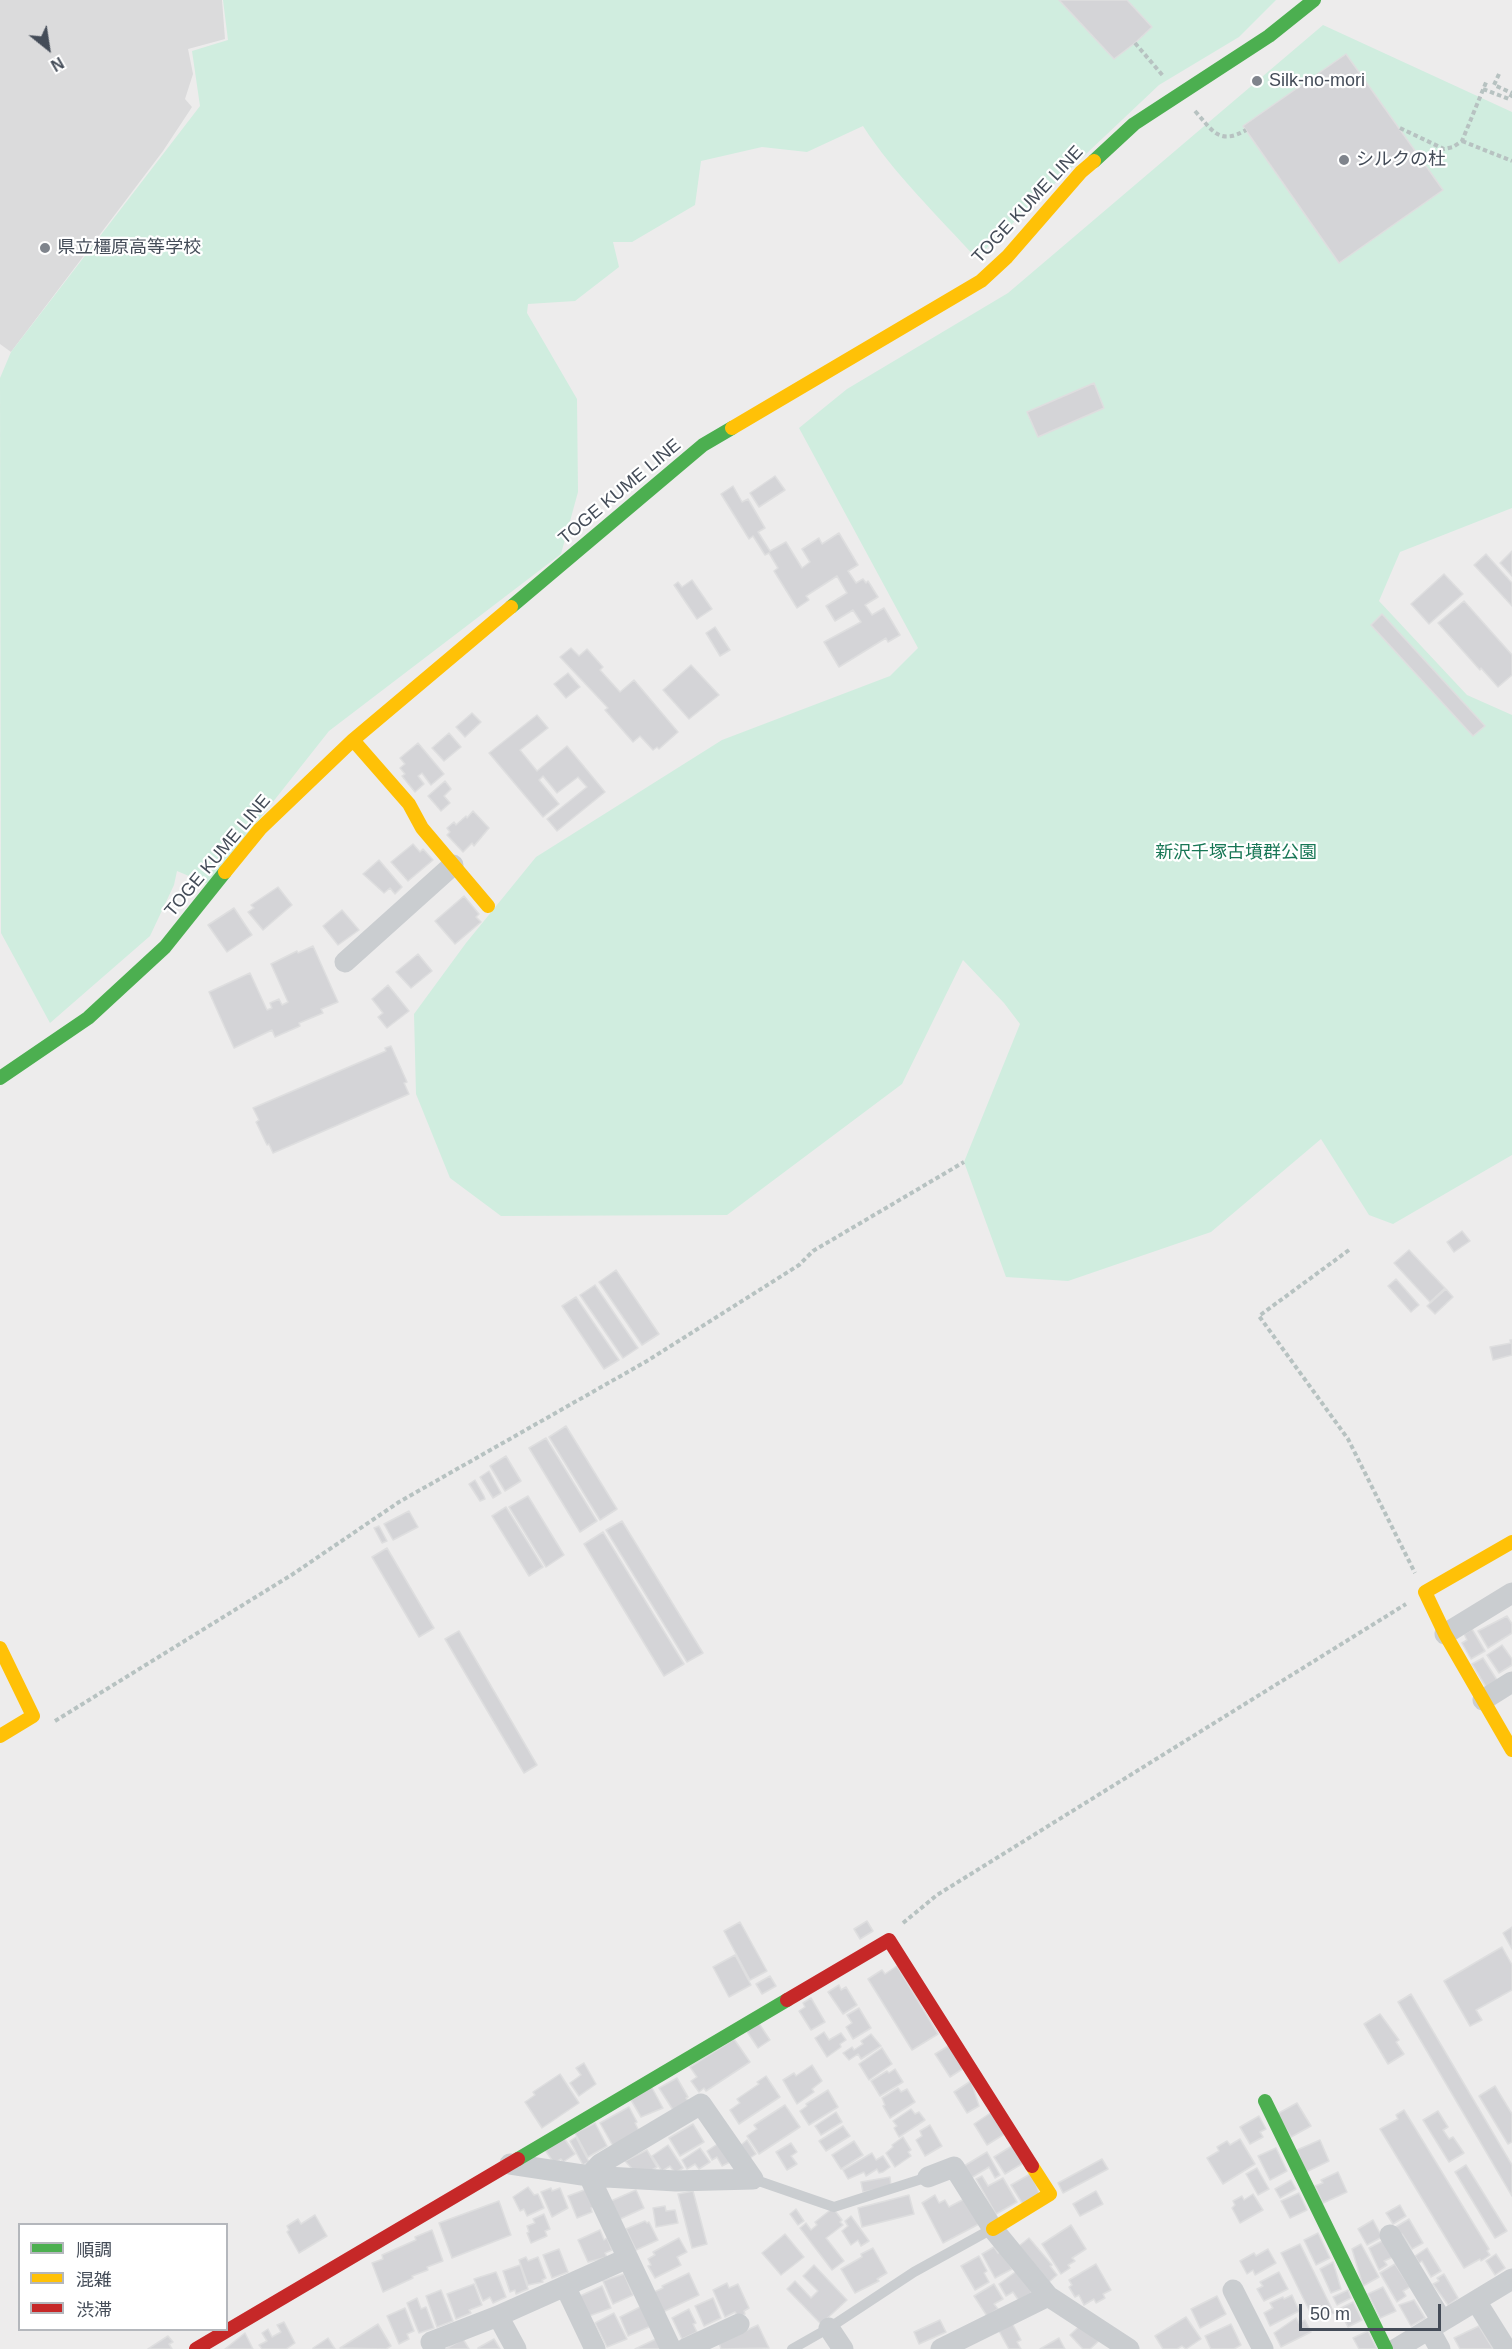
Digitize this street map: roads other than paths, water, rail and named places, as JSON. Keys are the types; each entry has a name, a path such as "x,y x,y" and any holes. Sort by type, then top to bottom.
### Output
{"street":[{"name":"TOGE KUME LINE","path":"0,1078 88,1018 165,946 260,829 353,740 703,445 981,281 1007,257 1081,172 1134,124 1269,36 1314,0"},
{"path":"353,740 409,804 422,828 488,906"},
{"path":"345,962 453,865"},
{"path":"1512,1542 1425,1592 1445,1634 1512,1750"},
{"path":"1445,1634 1512,1593"},
{"path":"0,1648 33,1716 0,1736"},
{"path":"1483,1700 1512,1682"},
{"path":"228,2330 889,1940 1050,2194 993,2229"},
{"path":"1265,2101 1386,2349"},
{"path":"589,2176 600,2164 701,2104 753,2179"},
{"path":"510,2164 589,2176 676,2181 753,2179"},
{"path":"928,2177 954,2167 993,2229 1048,2296 1129,2349"},
{"path":"589,2176 671,2349"},
{"path":"1390,2235 1436,2325 1440,2349"},
{"path":"435,2349 431,2342 498,2316 628,2258"},
{"path":"1396,2349 1512,2279"},
{"path":"565,2286 595,2349"},
{"path":"1233,2290 1263,2349"},
{"path":"941,2349 1048,2296"},
{"path":"1476,2301 1506,2349"},
{"path":"498,2316 516,2349"},
{"path":"686,2349 739,2324"},
{"path":"829,2328 843,2349"},
{"path":"196,2349 227,2331"}],"lane":[{"path":"753,2179 834,2207 928,2177"},
{"path":"792,2349 829,2328 914,2272 993,2229"}],"place":[{"name":"Silk-no-mori","path":"1257,81"},
{"name":"シルクの杜","path":"1344,160"},
{"name":"県立橿原高等学校","path":"45,248"}],"park label":[{"name":"新沢千塚古墳群公園","path":"1236,853"}]}
